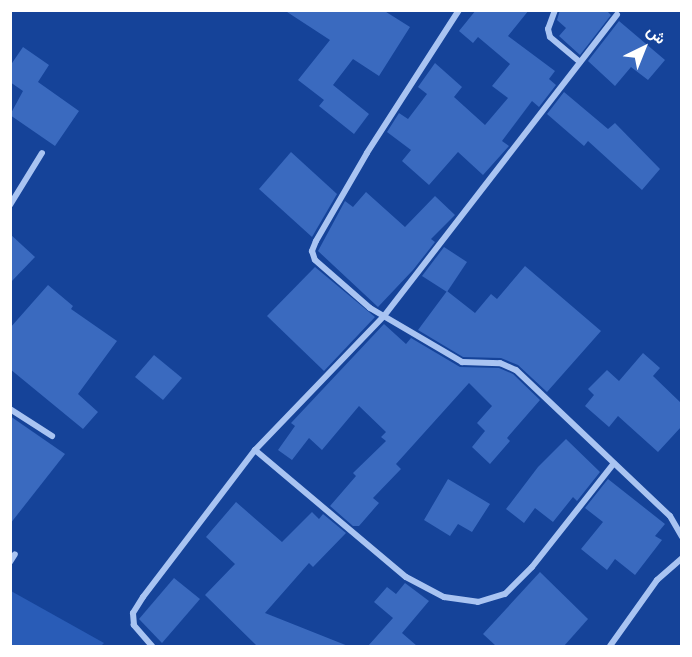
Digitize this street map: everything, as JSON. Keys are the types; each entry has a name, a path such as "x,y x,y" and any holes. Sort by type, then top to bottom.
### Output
{"street":[{"path":"459,10 367,153 312,251 315,260 384,316 462,362 500,363 516,370 670,516 681,537"},
{"path":"555,10 548,29 550,38 580,62"},
{"path":"152,646 134,626 133,614 255,450 384,316 617,15"},
{"path":"10,205 42,153"},
{"path":"10,409 52,435"},
{"path":"255,450 406,577 444,597 478,602 505,594 532,567 614,464"},
{"path":"10,562 15,554"},
{"path":"610,646 657,580 681,558"}],"shaded area":[{"path":"11,591 104,643 101,646 11,646"}],"building":[{"path":"284,10 383,10 410,27 379,76 353,59 333,85 369,114 354,134 319,106 324,100 298,80 330,40"},
{"path":"476,10 529,10 508,36 555,71 549,79 556,85 539,107 532,101 502,141 509,146 483,175 458,152 429,185 402,161 411,150 387,132 399,113 408,119 427,94 418,87 435,63 462,87 454,97 485,125 508,98 492,86 510,64 478,37 473,43 459,31"},
{"path":"560,10 606,10 611,15 580,55 559,36 566,28 557,20"},
{"path":"619,21 665,60 648,80 631,67 615,86 588,61"},
{"path":"23,47 49,65 38,82 79,111 55,146 10,115 23,91 10,82 10,66"},
{"path":"564,92 608,129 615,123 660,169 642,190 588,141 584,146 547,114"},
{"path":"291,152 337,194 312,237 259,189"},
{"path":"366,192 405,227 435,196 455,215 431,239 435,242 413,270 378,307 318,251 345,201 353,207"},
{"path":"10,234 35,257 10,283"},
{"path":"444,247 467,262 447,292 422,276"},
{"path":"525,266 601,331 547,392 518,365 501,358 463,357 418,330 447,291 475,313 491,294 497,299"},
{"path":"315,267 375,317 324,371 267,316"},
{"path":"48,285 73,306 71,309 117,341 78,394 98,412 83,429 10,369 10,328"},
{"path":"384,324 406,344 411,338 460,367 499,368 513,374 540,400 507,438 510,441 490,464 472,447 485,431 477,423 492,406 469,383 396,464 401,469 373,498 379,503 359,526 353,526 330,506 356,476 353,473 386,441 381,437 386,432 359,406 322,450 309,438 292,460 278,450 295,426 291,423"},
{"path":"643,353 660,368 653,376 681,403 681,427 658,452 618,416 609,427 585,406 594,395 588,389 607,370 619,381"},
{"path":"154,355 182,378 163,400 135,377"},
{"path":"10,416 65,454 10,524"},
{"path":"566,439 600,472 577,501 573,497 553,522 535,508 524,523 506,509 538,467"},
{"path":"448,479 490,504 472,532 458,524 450,536 424,520"},
{"path":"608,479 665,524 655,536 662,540 635,575 615,559 607,570 581,549 603,522 585,508"},
{"path":"236,502 282,542 312,512 319,519 323,514 346,533 313,567 309,563 265,613 348,646 257,646 205,595 235,564 206,537"},
{"path":"540,572 588,619 564,646 496,646 483,634"},
{"path":"174,578 200,599 162,643 139,619"},
{"path":"405,583 429,601 402,633 417,646 368,646 393,618 374,602 387,587 396,594"}]}
